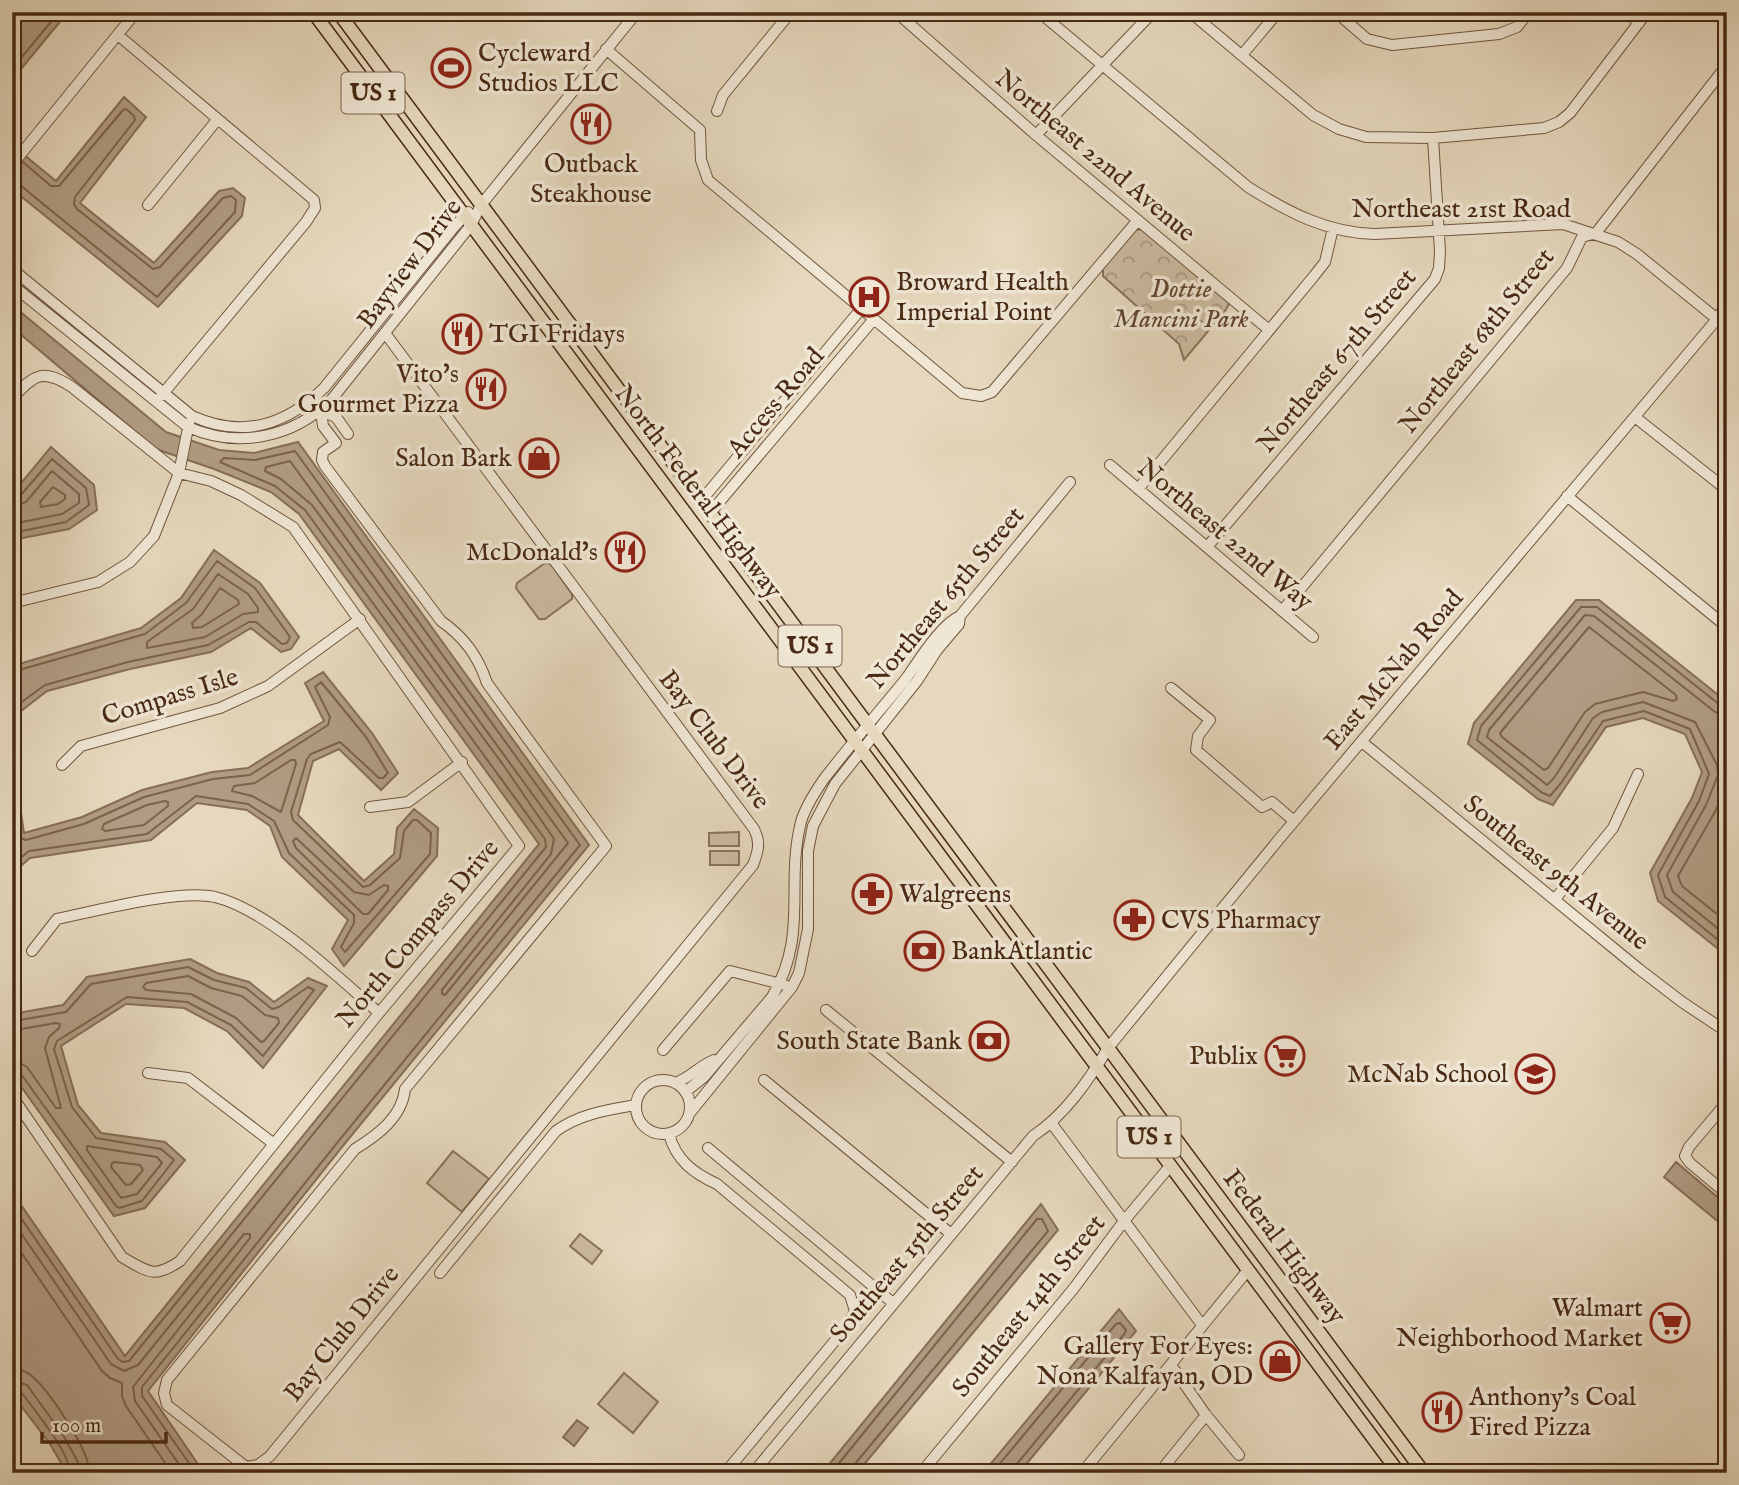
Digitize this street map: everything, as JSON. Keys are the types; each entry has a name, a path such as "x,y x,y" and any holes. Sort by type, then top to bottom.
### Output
{"main road":[{"name":"North Federal Highway","path":"313,12 1097,1066"},
{"name":"North Federal Highway","path":"338,12 1108,1048"},
{"path":"580,371 591,368 609,378"},
{"path":"677,502 694,510 710,513"},
{"path":"690,520 703,517 719,525"},
{"path":"940,856 958,866 975,869"},
{"path":"962,884 976,886 996,896"},
{"name":"Federal Highway","path":"1108,1048 1424,1473"},
{"name":"Federal Highway","path":"1097,1066 1399,1473"},
{"path":"1228,1244 1249,1256 1267,1261"},
{"path":"1248,1270 1268,1276 1285,1286"}],"street":[{"path":"12,165 136,12"},
{"name":"Bayview Drive","path":"12,270 192,416 218,426 253,427 272,423 314,398 481,205 637,12"},
{"path":"717,111 723,95 791,12"},
{"name":"Northeast 22nd Avenue","path":"896,12 1035,135 1269,330"},
{"name":"Northeast 21st Road","path":"1039,12 1248,187 1311,222 1356,233 1438,232 1563,224 1618,242 1637,254 1717,319"},
{"path":"1035,135 1153,12"},
{"path":"1190,12 1313,115 1339,129 1366,137 1433,138 1544,128 1559,122 1570,113 1647,12"},
{"path":"1242,55 1278,12"},
{"path":"1336,12 1367,39 1392,45 1499,34 1517,27 1529,12"},
{"path":"1627,12 1639,23"},
{"path":"118,35 314,200 314,208 306,222 156,402"},
{"path":"606,49 700,130 701,160 708,180 962,393 981,396 992,392 1138,220"},
{"name":"Northeast 68th Street","path":"1282,611 1567,268 1582,237 1596,233 1727,65"},
{"path":"148,205 217,120"},
{"name":"Northeast 67th Street","path":"1207,547 1435,279 1440,251 1433,138"},
{"name":"Bayview Drive","path":"12,285 156,402 186,432 254,439 292,428 321,411 386,333 468,220"},
{"path":"1138,489 1325,261 1334,228"},
{"name":"East McNab Road","path":"1097,1066 1108,1048 1294,821 1727,304"},
{"name":"Access Road","path":"701,501 861,309"},
{"path":"57,321 65,313"},
{"name":"Access Road","path":"710,513 874,319"},
{"name":"Bay Club Drive","path":"314,398 321,411 323,426 336,443 323,452 322,460 325,466 441,621 457,632 474,653 487,683 606,846 405,1089 404,1100 397,1113 379,1134 355,1149 167,1380 164,1393 167,1405 246,1467 258,1465 270,1456 737,885 753,865 758,851 758,838 754,830 386,333"},
{"path":"110,365 118,356"},
{"path":"12,400 24,385 40,376 55,376 179,473"},
{"name":"Bay Club Drive","path":"321,411 336,417 348,434"},
{"path":"12,604 98,582 130,562 154,536 179,473 186,432 192,416"},
{"path":"1635,417 1723,486 1727,473"},
{"name":"Northeast 22nd Way","path":"1110,465 1313,637"},
{"name":"North Compass Drive","path":"12,1096 122,1257 145,1271 164,1272 180,1261 379,1013 519,846 293,527 241,495 211,481 179,473"},
{"name":"Northeast 65th Street","path":"858,745 959,624 960,616 1070,482"},
{"path":"1567,496 1727,627"},
{"name":"Compass Isle","path":"62,765 81,746 220,708 268,686 360,619"},
{"path":"1171,688 1210,720 1198,736 1196,750 1262,807 1272,802 1294,821"},
{"name":"Southeast 9th Avenue","path":"1362,742 1671,994 1727,1032"},
{"path":"681,1087 707,1073 780,984 795,929 795,857 800,823 823,781 858,745"},
{"path":"724,1052 696,1079 681,1087 659,1081 648,1085 640,1094 636,1105 638,1118 645,1128 656,1133 669,1134 681,1128 689,1114 792,987 799,974 808,929 808,851 813,827 858,745"},
{"path":"370,807 408,802 462,762"},
{"path":"1555,899 1613,828 1638,774"},
{"path":"32,951 57,919 173,897 214,897 256,913 327,968 379,1013"},
{"path":"663,1050 730,971 792,987"},
{"path":"825,1010 1012,1162"},
{"name":"Southeast 15th Street","path":"753,1473 1033,1136 1052,1124 1097,1066"},
{"path":"148,1073 188,1078 274,1144"},
{"path":"707,1073 717,1081"},
{"path":"764,1080 951,1234"},
{"path":"681,1087 690,1104 689,1114"},
{"path":"1727,1101 1689,1147 1685,1156 1727,1194"},
{"path":"440,1273 556,1131 572,1119 636,1105"},
{"path":"1052,1124 1202,1325"},
{"path":"669,1134 674,1150 688,1167 717,1184 850,1295 855,1311 848,1325 725,1473"},
{"path":"708,1148 893,1303"},
{"name":"Southeast 14th Street","path":"921,1473 1074,1288 1124,1221 1170,1166"},
{"path":"1082,1473 1248,1270"},
{"path":"1171,1365 1206,1415 1239,1455"},
{"path":"1158,1473 1206,1415"}],"green space":[{"name":"Dottie Mancini Park","path":"1143,229 1230,302 1184,360 1179,344 1103,276 1103,268 1135,230"},
{"path":"545,563 551,564 572,594 572,599 545,619 539,619 516,588 517,583"},
{"path":"739,832 739,846 709,846 709,833"},
{"path":"710,851 739,851 739,865 710,865"},
{"path":"453,1151 489,1179 462,1212 427,1183"},
{"path":"580,1234 602,1251 592,1264 570,1246"},
{"path":"624,1373 658,1402 633,1433 598,1404"}],"water":[{"path":"23,12 68,12 12,80 12,25"},
{"path":"124,97 146,117 80,203 154,263 219,191 233,188 245,198 242,216 158,307 12,189 12,145 56,181"},
{"path":"12,305 166,432 219,450 254,453 298,442 589,845 342,1147 148,1391 204,1473 60,1473 64,1468 50,1444 12,1394 12,1188 125,1356 539,844 299,514 271,492 156,449 12,327"},
{"path":"51,447 94,485 97,510 69,529 12,540 12,494"},
{"path":"214,550 260,583 299,637 291,649 281,652 251,628 211,652 130,669 47,691 12,718 12,666 141,628 181,598"},
{"path":"1576,600 1599,600 1727,702 1727,956 1658,901 1650,873 1692,798 1702,772 1685,734 1643,718 1606,727 1553,805 1538,799 1468,744 1474,723"},
{"path":"323,672 372,733 398,773 381,790 339,749 313,761 298,815 364,881 394,854 397,828 414,809 438,828 437,856 344,966 332,949 348,920 282,857 270,826 247,810 197,803 151,840 30,858 12,874 12,754 24,833 82,817 142,790 212,772 248,768 324,721 305,683"},
{"path":"190,959 217,973 249,982 274,1002 308,978 327,986 263,1068 227,1031 184,1008 126,1004 61,1046 78,1105 101,1133 165,1142 185,1160 145,1208 114,1216 12,1074 12,1005 18,1013 63,1005 87,977"},
{"path":"1676,1162 1727,1205 1727,1229 1664,1177"},
{"path":"1041,1204 1058,1230 857,1473 822,1473"},
{"path":"1119,1309 1136,1331 1019,1473 983,1473"},
{"path":"577,1420 588,1428 574,1446 563,1437"}],"place":[{"name":"Cycleward Studios LLC","path":"451,68"},
{"name":"Outback Steakhouse","path":"591,124"},
{"name":"Broward Health Imperial Point","path":"869,297"},
{"name":"TGI Fridays","path":"462,334"},
{"name":"Vito's Gourmet Pizza","path":"486,389"},
{"name":"Salon Bark","path":"539,458"},
{"name":"McDonald's","path":"625,552"},
{"name":"Walgreens","path":"872,894"},
{"name":"CVS Pharmacy","path":"1134,920"},
{"name":"BankAtlantic","path":"924,951"},
{"name":"South State Bank","path":"989,1041"},
{"name":"Publix","path":"1285,1056"},
{"name":"McNab School","path":"1535,1074"},
{"name":"Walmart Neighborhood Market","path":"1670,1323"},
{"name":"Gallery For Eyes: Nona Kalfayan, OD","path":"1280,1361"},
{"name":"Anthony's Coal Fired Pizza","path":"1442,1412"}]}
